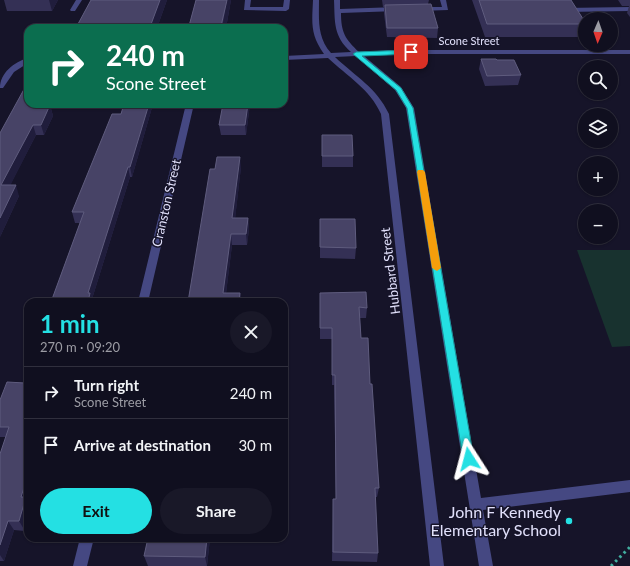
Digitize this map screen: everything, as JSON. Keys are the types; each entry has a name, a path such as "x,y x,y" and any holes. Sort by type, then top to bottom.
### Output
{"street":[{"path":"73,10 79,0"},
{"path":"248,0 246,9 286,9 287,0"},
{"name":"Hubbard Street","path":"316,0 316,30 320,43 330,56 374,93 380,101 385,114 437,566"},
{"path":"337,0 338,28 346,44 398,89 410,108 486,566"},
{"path":"408,9 446,9 443,0"},
{"path":"555,10 598,7 630,9"},
{"path":"338,10 401,10"},
{"name":"Scone Street","path":"288,58 395,52 630,52"},
{"path":"0,86 14,67 24,62"},
{"name":"Cranston Street","path":"144,298 189,108"},
{"path":"476,505 630,486"},
{"path":"80,566 86,542"}],"path":[{"path":"612,566 630,547"}],"green space":[{"path":"577,250 630,250 630,346 612,347"}],"building":[{"path":"91,0 160,0 151,24 78,24"},
{"path":"196,0 227,0 221,24 190,24"},
{"path":"479,0 571,0 579,12 578,24 487,24"},
{"path":"431,4 438,28 387,28 385,5"},
{"path":"481,59 514,60 521,75 487,76"},
{"path":"24,89 24,108 49,108 41,125 33,125 1,185 16,185 0,218 0,133"},
{"path":"123,108 148,108 130,167 128,167 88,293 90,293 89,298 52,298 84,212 72,212 112,114 121,114"},
{"path":"222,108 247,108 245,125 219,125"},
{"path":"322,135 352,135 353,156 322,156"},
{"path":"217,157 240,157 232,218 248,218 246,234 231,234 223,293 240,293 239,298 189,298 210,169 215,169"},
{"path":"320,219 355,219 356,248 320,247"},
{"path":"366,292 367,308 359,307 361,338 368,338 370,384 372,384 379,488 375,488 378,553 333,552 333,499 336,499 335,375 332,375 332,328 320,328 320,293"},
{"path":"7,382 24,383 24,488 21,497 24,497 24,504 19,521 8,521 0,545 0,454 9,427 0,427 0,400"},
{"path":"147,542 207,542 205,557 144,556"}],"slow traffic":[{"path":"421,172 437,268"}],"place":[{"name":"John F Kennedy Elementary School","path":"569,521"}],"route":[{"path":"411,52 356,54 398,89 410,108 469,459"}]}
